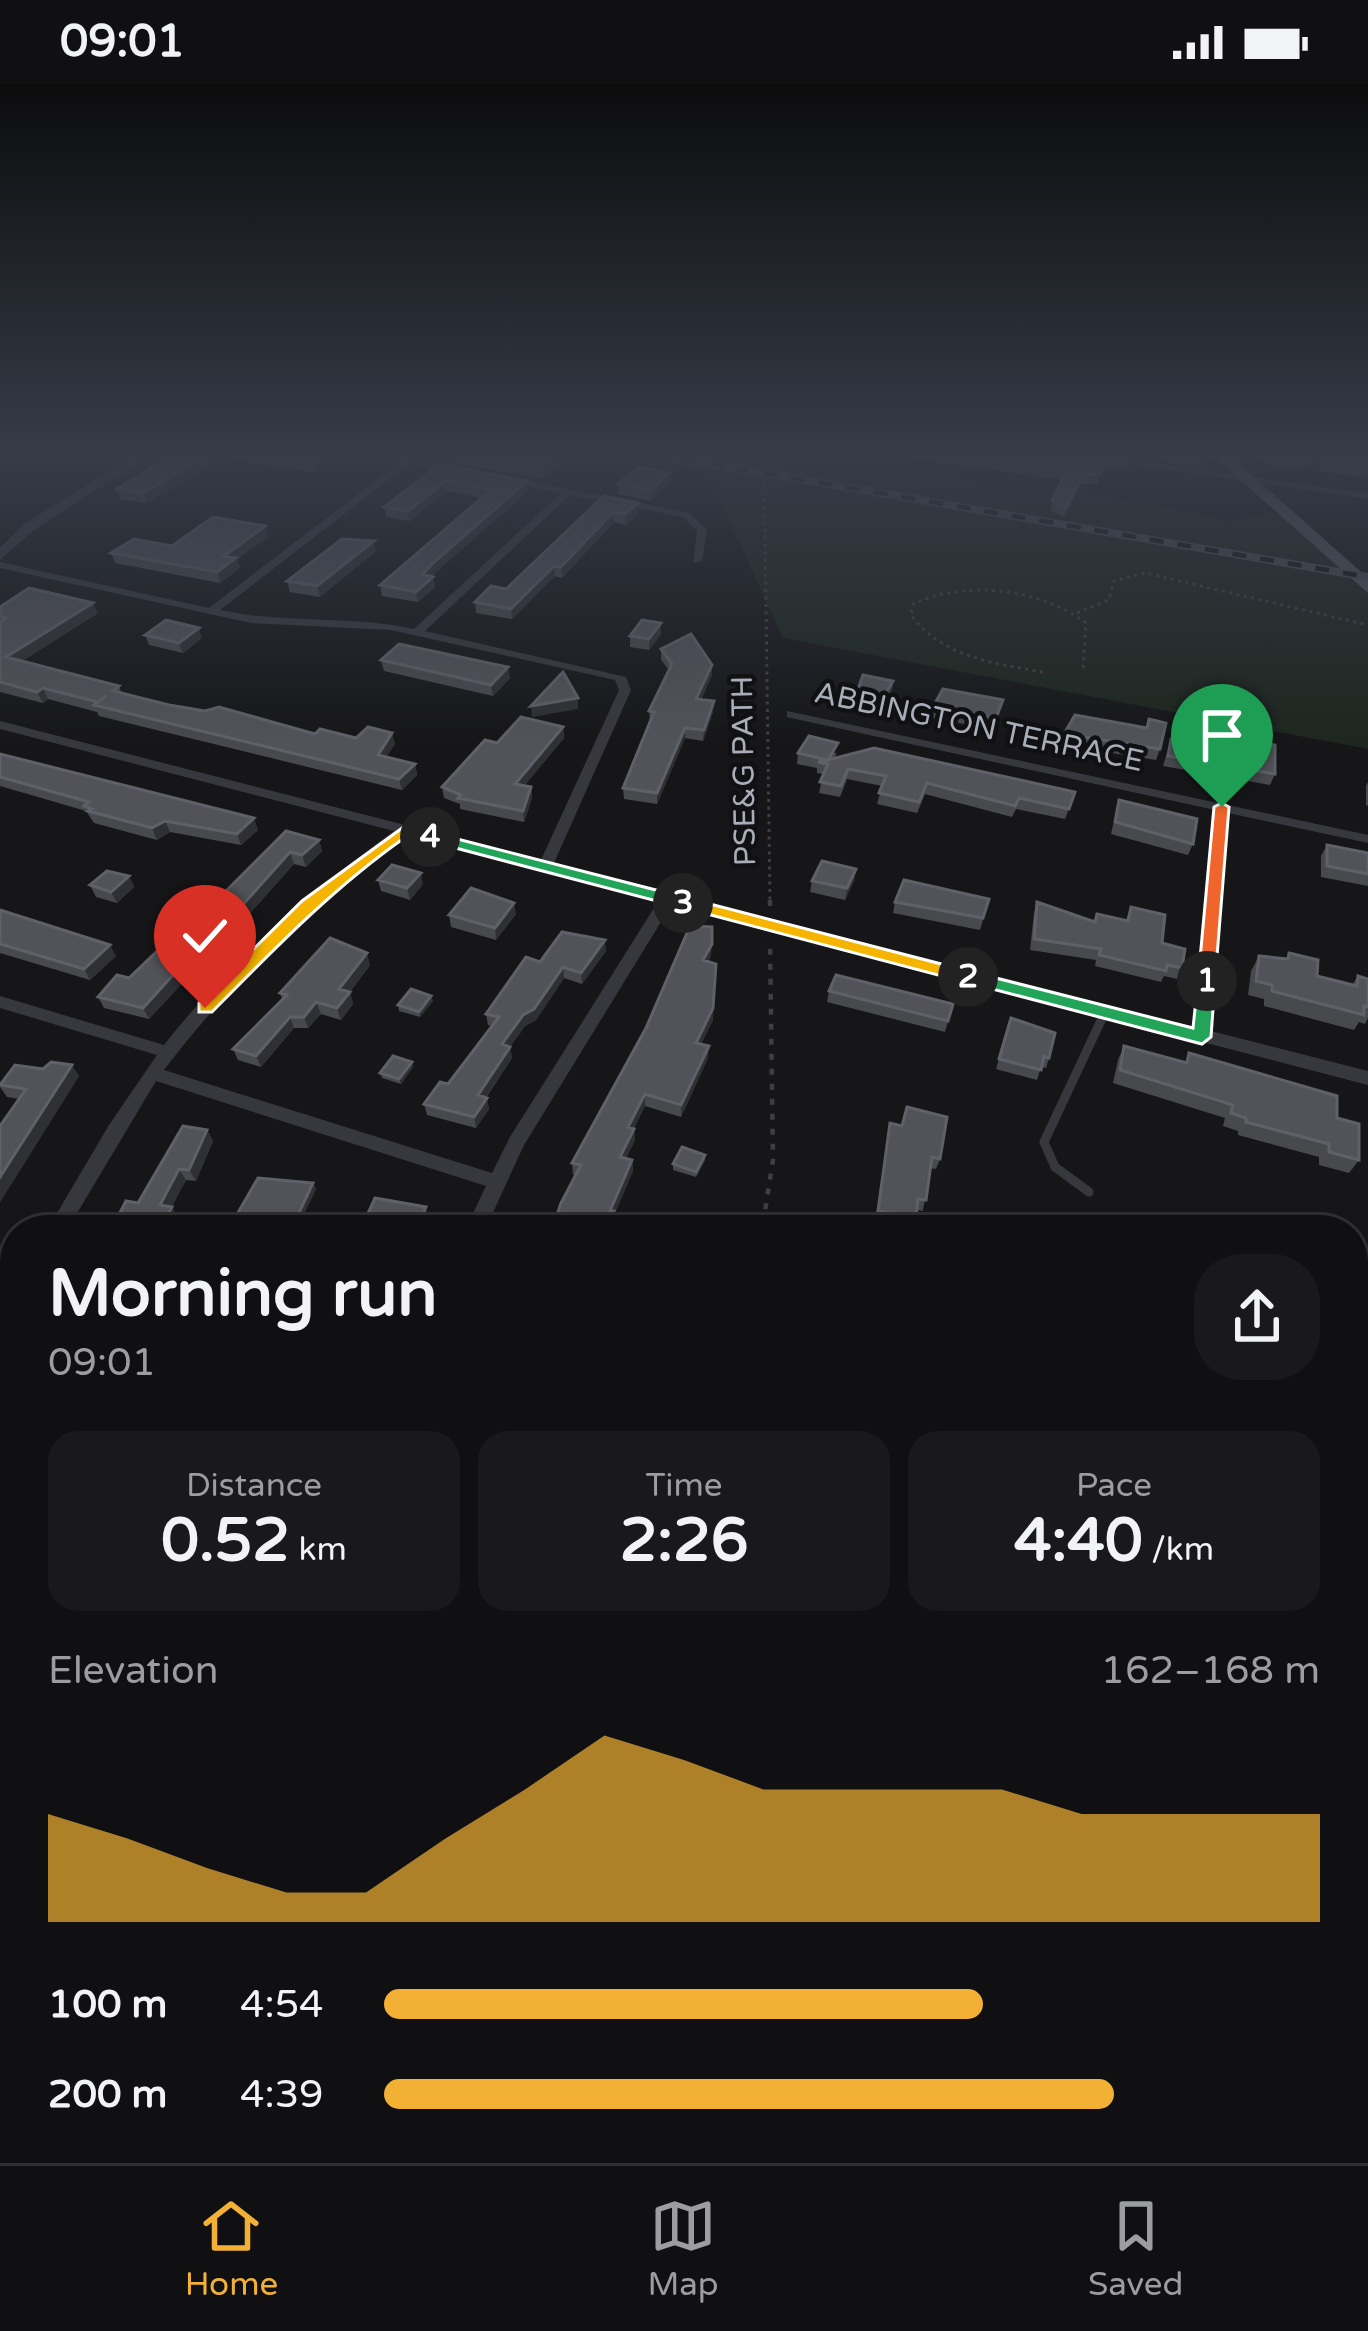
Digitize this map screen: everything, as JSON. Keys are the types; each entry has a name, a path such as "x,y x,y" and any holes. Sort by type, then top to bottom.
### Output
{"main road":[{"path":"1327,551 1368,587"}],"street":[{"path":"212,611 290,551"},
{"path":"417,632 504,551"},
{"path":"697,561 699,551"},
{"path":"0,560 212,611 285,624 361,624 417,632 612,673 625,682 625,690 545,867"},
{"name":"ABBINGTON TERRACE","path":"790,715 1368,839"},
{"path":"0,725 1368,1078"},
{"path":"1202,1037 1222,807"},
{"path":"66,1215 168,1052 266,944 350,870 405,830"},
{"path":"481,1215 495,1181 668,898"},
{"path":"0,1002 168,1052"},
{"path":"152,1073 495,1181"}],"lane":[{"path":"1089,1192 1055,1167 1044,1142 1105,1012"}],"path":[{"name":"PSE&G PATH","path":"764,1215 773,1160 765,551"},
{"path":"1043,672 978,659 935,642 911,615 913,604 954,590 1027,599 1078,613 1109,600 1114,581 1120,577 1145,573 1368,625"},
{"path":"1078,613 1089,630 1083,670"}],"shaded area":[{"path":"743,551 1326,551 1368,589 1368,749 783,638"}],"building":[{"path":"231,551 224,556 236,558 217,572 111,553"},
{"path":"326,551 361,551 317,586 287,581"},
{"path":"420,551 447,551 423,574 433,577 416,592 380,585"},
{"path":"546,551 576,551 511,609 475,602 491,586 506,589"},
{"path":"29,588 93,603 6,657 119,686 113,691 169,705 205,711 219,707 315,734 320,729 356,738 368,727 392,733 378,755 415,764 399,779 94,705 98,702 43,688 37,692 0,682 0,622 6,618 0,616 0,607"},
{"path":"166,620 199,628 179,643 145,635"},
{"path":"642,620 661,623 649,639 630,636"},
{"path":"691,634 712,665 696,699 714,701 704,730 685,728 657,793 623,788 654,712 649,711 672,664 661,649"},
{"path":"399,644 508,667 491,685 381,660"},
{"path":"563,672 578,698 531,706"},
{"path":"863,675 893,681 884,697 857,692"},
{"path":"943,689 1003,700 996,718 933,707"},
{"path":"1075,715 1147,728 1149,719 1166,723 1160,749 1064,734"},
{"path":"521,717 563,727 515,784 531,787 523,811 458,798 461,795 442,787 485,740 497,743"},
{"path":"809,736 838,743 828,760 874,748 1075,792 1069,809 1019,798 1015,806 927,783 919,802 879,793 886,776 848,769 841,786 820,782 828,764 818,762 827,760 798,753"},
{"path":"1222,736 1275,745 1275,774 1168,756 1171,739 1205,746 1206,741 1221,744"},
{"path":"0,754 254,818 237,834 165,821 152,828 88,811 92,809 84,806 89,802 0,777"},
{"path":"1119,800 1197,819 1193,844 1115,822"},
{"path":"286,831 319,840 302,855 290,852 188,966 183,964 143,1008 98,997 117,975 129,978 200,910 206,911"},
{"path":"1327,845 1368,853 1368,874 1327,866"},
{"path":"822,861 856,869 847,888 812,881"},
{"path":"392,865 421,873 407,888 378,880"},
{"path":"107,871 129,876 111,892 90,885"},
{"path":"904,880 989,899 983,918 895,902"},
{"path":"471,888 514,903 495,928 449,915"},
{"path":"1037,902 1095,922 1097,914 1128,921 1131,907 1165,915 1162,943 1185,949 1182,968 1167,965 1166,971 1099,955 1101,949 1034,939"},
{"path":"0,910 110,945 84,969 0,944"},
{"path":"690,926 712,927 712,944 703,960 716,964 713,1008 696,1043 709,1046 681,1105 645,1094 628,1127 634,1129 620,1157 632,1160 610,1211 613,1215 557,1215 581,1165 572,1163 646,1028"},
{"path":"562,932 605,940 581,973 563,967 534,1009 523,1015 502,1044 510,1047 478,1095 487,1098 474,1117 424,1104 440,1082 448,1084 499,1017 486,1014 526,957 540,962"},
{"path":"330,938 367,953 339,989 350,992 337,1008 316,1002 304,1017 290,1017 256,1056 233,1049 287,995 280,993"},
{"path":"1289,953 1318,960 1317,976 1357,986 1358,976 1368,979 1364,1015 1272,991 1272,985 1256,981 1259,956 1288,959"},
{"path":"836,975 953,1004 948,1021 829,991"},
{"path":"411,989 431,996 419,1012 398,1005"},
{"path":"1011,1018 1055,1033 1041,1070 999,1059"},
{"path":"1124,1046 1187,1063 1189,1053 1337,1096 1337,1118 1359,1124 1359,1160 1329,1152 1329,1144 1246,1122 1231,1113 1233,1105 1120,1070"},
{"path":"393,1056 412,1062 399,1079 380,1073"},
{"path":"51,1062 72,1065 0,1177 0,1126 26,1089 0,1085 15,1065 43,1069"},
{"path":"907,1107 947,1117 940,1159 932,1157 926,1200 918,1199 916,1215 878,1211 890,1123 902,1126"},
{"path":"183,1126 207,1130 189,1170 179,1169 160,1205 172,1207 167,1215 119,1215 126,1201 138,1203"},
{"path":"682,1147 705,1155 696,1172 673,1164"},
{"path":"258,1178 313,1183 298,1215 237,1215"},
{"path":"375,1198 426,1207 422,1215 367,1215"}],"railway":[{"path":"1217,551 1368,577"}],"route":[{"path":"205,1008 308,905 405,830 1202,1037 1222,807"}]}
